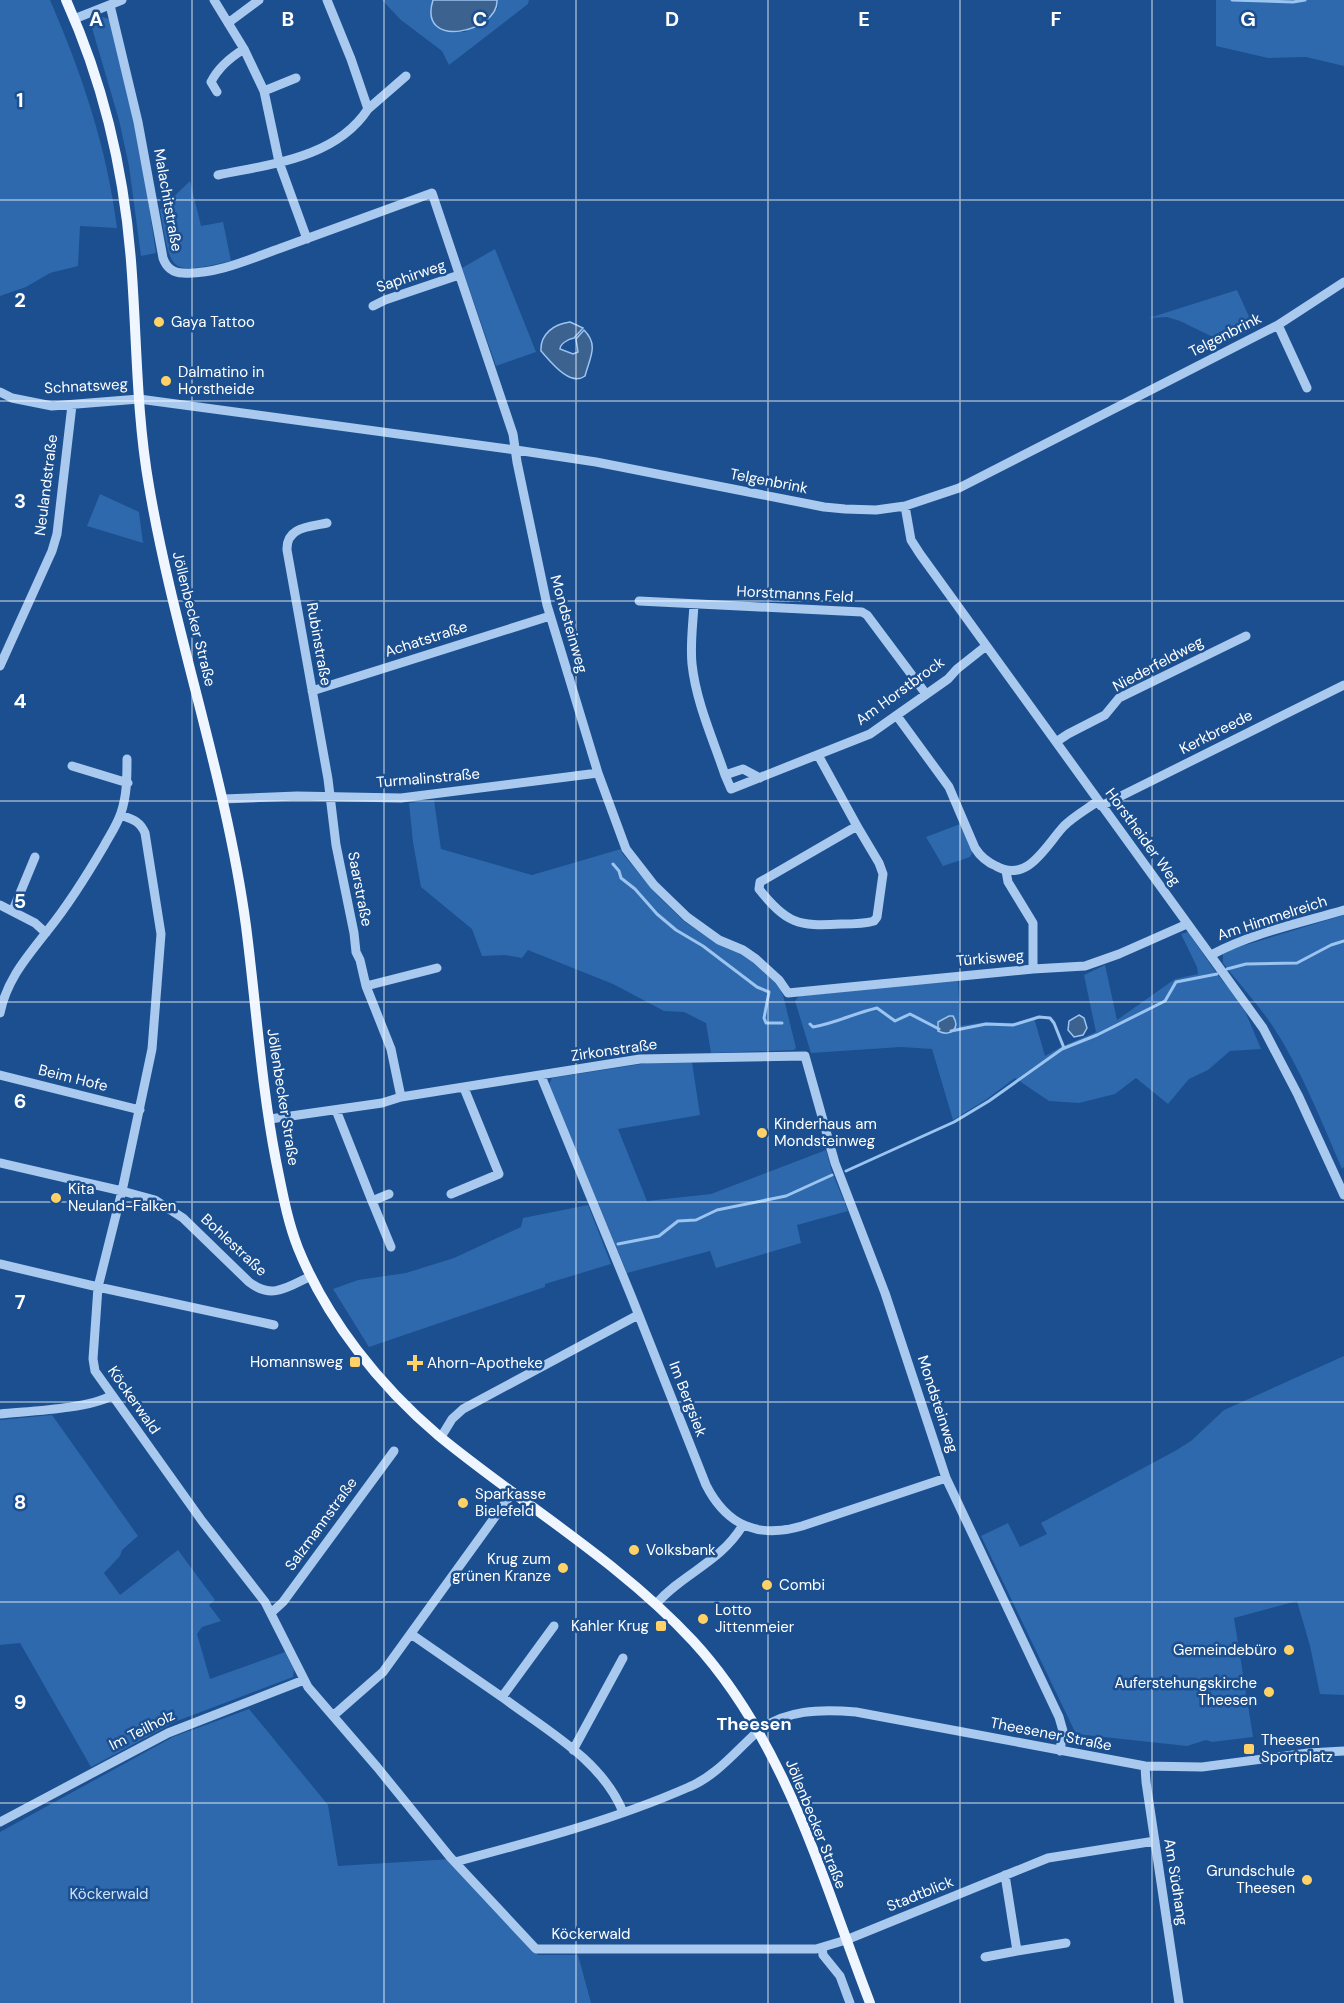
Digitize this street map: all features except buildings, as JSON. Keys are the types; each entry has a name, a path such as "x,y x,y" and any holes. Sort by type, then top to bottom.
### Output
{"main road":[{"name":"Jöllenbecker Straße","path":"66,0 98,84 123,194 131,260 147,477 176,614 223,799 246,924 260,1055 270,1119 291,1227 311,1276 335,1318 370,1364 405,1403 441,1437 601,1558 656,1604 707,1657 759,1731 785,1784 805,1830 870,2003"}],"street":[{"path":"74,19 122,0"},
{"path":"214,0 244,49 264,91 279,162 307,239"},
{"path":"228,22 260,0"},
{"path":"327,0 348,50 368,109"},
{"name":"Malachitstraße","path":"110,5 138,122 163,258 166,266 171,270 181,273 218,269 432,193"},
{"path":"217,93 211,82 213,78 228,59 244,49"},
{"path":"218,175 279,162 325,147 356,126 368,109 406,76"},
{"path":"264,91 296,78"},
{"name":"Mondsteinweg","path":"432,193 513,434 550,616 598,773 626,849 654,885 692,922 719,940 743,950 756,959 779,980 788,993"},
{"name":"Saphirweg","path":"373,306 384,300 459,275"},
{"name":"Telgenbrink","path":"140,399 596,462 824,507 876,510 905,506 959,488 1278,325 1344,282"},
{"path":"1278,325 1307,388"},
{"name":"Schnatsweg","path":"0,392 12,398 52,406 140,399"},
{"name":"Neulandstraße","path":"0,666 52,551 57,534 72,405"},
{"name":"Horstheider Weg","path":"905,506 914,546 1258,1020 1273,1044 1344,1195"},
{"name":"Rubinstraße","path":"327,523 299,529 292,534 287,544 330,796"},
{"name":"Horstmanns Feld","path":"639,601 862,612 867,615 926,694"},
{"path":"694,604 692,657 695,679 725,775 743,769 760,778"},
{"name":"Achatstraße","path":"312,691 550,616"},
{"name":"Niederfeldweg","path":"1056,742 1105,715 1119,699 1246,636"},
{"name":"Am Horstbrock","path":"725,775 731,789 862,739 897,716 986,646"},
{"name":"Kerkbreede","path":"1006,872 1020,869 1035,861 1068,823 1100,804 1344,685"},
{"path":"897,716 949,787 975,848 985,860 1006,872 1008,882 1033,923 1033,969"},
{"path":"818,755 879,863 883,874 877,917 874,921 805,925 788,919 759,889 760,882 857,826"},
{"path":"0,1013 4,995 13,975 76,893 121,815 128,783 127,759"},
{"path":"72,766 128,783"},
{"name":"Turmalinstraße","path":"223,799 330,796 413,797 598,773"},
{"name":"Saarstraße","path":"330,796 336,845 356,952 366,986 389,1043 401,1097"},
{"name":"Köckerwald","path":"121,815 138,821 142,826 161,923 161,945 152,1049 122,1191 98,1287 93,1366 98,1376 271,1613 304,1680 455,1862 536,1949 822,1948 846,1940"},
{"path":"13,910 35,856"},
{"path":"0,905 36,923 46,933"},
{"name":"Am Himmelreich","path":"1211,955 1224,948 1279,929 1344,910"},
{"name":"Türkisweg","path":"788,993 1033,969 1075,968 1100,962 1187,924"},
{"path":"366,986 437,968"},
{"name":"Mondsteinweg","path":"805,1056 835,1163 885,1293 946,1478 1059,1717 1063,1731 1060,1751"},
{"name":"Zirkonstraße","path":"270,1119 382,1103 401,1097 640,1059 805,1056"},
{"name":"Beim Hofe","path":"0,1075 140,1110"},
{"name":"Im Bergsiek","path":"541,1076 706,1485 720,1508 743,1525 765,1531 789,1530 946,1478"},
{"path":"451,1194 499,1174 464,1088"},
{"path":"336,1110 391,1247"},
{"name":"Bohlestraße","path":"0,1163 155,1200 171,1210 249,1282 261,1290 279,1291 311,1276"},
{"path":"372,1201 389,1194"},
{"path":"0,1264 274,1325"},
{"path":"441,1437 452,1419 463,1409 638,1315"},
{"path":"0,1414 56,1408 111,1396"},
{"name":"Salzmannstraße","path":"271,1613 283,1602 394,1450"},
{"path":"334,1715 379,1676 513,1492"},
{"path":"656,1604 671,1590 722,1553 743,1525"},
{"path":"502,1697 554,1626"},
{"path":"411,1634 573,1750 611,1787 623,1812"},
{"path":"573,1750 623,1658"},
{"name":"Im Teilholz","path":"0,1822 174,1730 304,1680"},
{"name":"Theesener Straße","path":"759,1731 794,1715 831,1710 856,1712 1145,1766 1202,1767 1308,1753 1344,1751"},
{"path":"455,1862 562,1834 687,1788 703,1780 759,1731"},
{"name":"Am Südhang","path":"1145,1766 1179,2003"},
{"name":"Stadtblick","path":"846,1940 1048,1858 1155,1841"},
{"path":"1005,1875 1017,1951"},
{"path":"985,1957 1066,1943"},
{"path":"822,1948 840,1977 850,2003"}],"green space":[{"path":"0,0 50,0 73,56 92,112 107,169 117,228 80,226 78,266 50,273 26,287 0,296"},
{"path":"382,0 433,0 431,6 441,30 465,32 498,8 497,0 529,0 528,4 449,65 442,51 401,20"},
{"path":"1216,0 1344,0 1344,66 1306,57 1268,58 1216,46"},
{"path":"103,17 109,19 113,25 138,135 156,253 141,256 129,166 119,120 92,28 97,19"},
{"path":"190,181 201,226 223,222 231,261 210,266 183,268 171,257 160,210"},
{"path":"495,249 536,352 496,366 462,268"},
{"path":"1237,290 1254,328 1225,343 1180,321 1167,317 1149,318"},
{"path":"100,494 139,512 143,543 87,526"},
{"path":"434,800 441,849 532,875 621,849 658,896 685,922 718,944 743,953 777,983 783,995 796,1048 794,1050 711,1053 706,1023 684,1012 664,1011 613,984 528,950 522,958 505,955 482,956 472,929 421,887 409,803"},
{"path":"960,824 972,853 970,857 943,866 926,837"},
{"path":"1344,915 1344,1167 1342,1169 1292,1059 1266,1017 1223,963 1223,953"},
{"path":"1188,932 1217,974 1242,1004 1261,1049 1230,1051 1208,1070 1189,1079 1168,1104 1136,1078 1115,1094 1079,1103 1049,1101 1015,1078 953,1120 932,1049 901,1047 811,1053 795,1001 799,996 958,980 960,1026 986,1022 1014,1023 1034,1018 1045,1056 1096,1032 1084,975 1105,965 1117,1020 1175,979 1198,974 1197,967 1181,934"},
{"path":"692,1062 700,1115 618,1129 647,1201 711,1194 826,1150 832,1172 848,1211 797,1225 801,1243 716,1268 710,1251 627,1273 549,1085 552,1078 648,1063"},
{"path":"588,1205 611,1264 545,1284 545,1287 369,1347 333,1289 358,1280 406,1273 454,1258 521,1227 523,1218"},
{"path":"1344,1356 1344,1695 1320,1694 1310,1646 1297,1601 1234,1618 1253,1737 1212,1742 1206,1740 1187,1746 1076,1734 981,1536 1008,1523 1020,1547 1047,1534 1041,1523 1175,1451 1191,1441 1224,1410"},
{"path":"52,1415 138,1536 122,1550 120,1556 104,1573 120,1595 178,1550 215,1600 209,1605 221,1621 202,1627 197,1634 210,1679 285,1652 294,1670 293,1677 177,1721 91,1767 20,1643 0,1645 0,1420"},
{"name":"Köckerwald","path":"249,1709 328,1805 338,1866 451,1859 538,1955 578,1955 591,2003 0,2003 0,1832 173,1737"}],"shaded area":[{"path":"433,0 497,0 494,11 486,21 473,28 447,31 437,26 431,16"},
{"path":"570,322 583,328 560,349 573,354 578,352 576,339 584,330 592,346 585,376 579,379 561,372 541,351 543,340 549,331"},
{"path":"1079,1015 1084,1018 1087,1028 1083,1035 1074,1037 1068,1030 1069,1021"},
{"path":"953,1016 955,1021 953,1031 942,1033 938,1031 938,1022"}],"waterway":[{"path":"1232,0 1293,2 1305,0"},
{"path":"613,864 621,878 676,930 703,946 757,987 769,992 764,1018 766,1023 782,1023"},
{"path":"1227,969 1246,964 1297,963 1331,945 1344,941"},
{"path":"846,1171 954,1122 989,1101 1062,1049 1097,1035 1165,1001 1176,982 1217,974"},
{"path":"810,1024 813,1027 877,1008 895,1021 910,1014 939,1029"},
{"path":"951,1031 986,1024 1013,1025 1039,1017 1050,1018 1064,1048"},
{"path":"618,1244 659,1236 678,1221 696,1220 717,1210 786,1196 832,1175"}],"place":[{"name":"Gaya Tattoo","path":"159,322"},
{"name":"Dalmatino in Horstheide","path":"166,381"},
{"name":"Kinderhaus am Mondsteinweg","path":"762,1133"},
{"name":"Kita Neuland-Falken","path":"56,1198"},
{"name":"Homannsweg","path":"355,1362"},
{"name":"Ahorn-Apotheke","path":"415,1363"},
{"name":"Sparkasse Bielefeld","path":"463,1503"},
{"name":"Volksbank","path":"634,1550"},
{"name":"Krug zum grünen Kranze","path":"563,1568"},
{"name":"Combi","path":"767,1585"},
{"name":"Lotto Jittenmeier","path":"703,1619"},
{"name":"Kahler Krug","path":"661,1626"},
{"name":"Gemeindebüro","path":"1289,1650"},
{"name":"Auferstehungskirche Theesen","path":"1269,1692"},
{"name":"Theesen Sportplatz","path":"1249,1749"},
{"name":"Grundschule Theesen","path":"1307,1880"}],"district":[{"name":"Theesen","path":"754,1724"}]}
